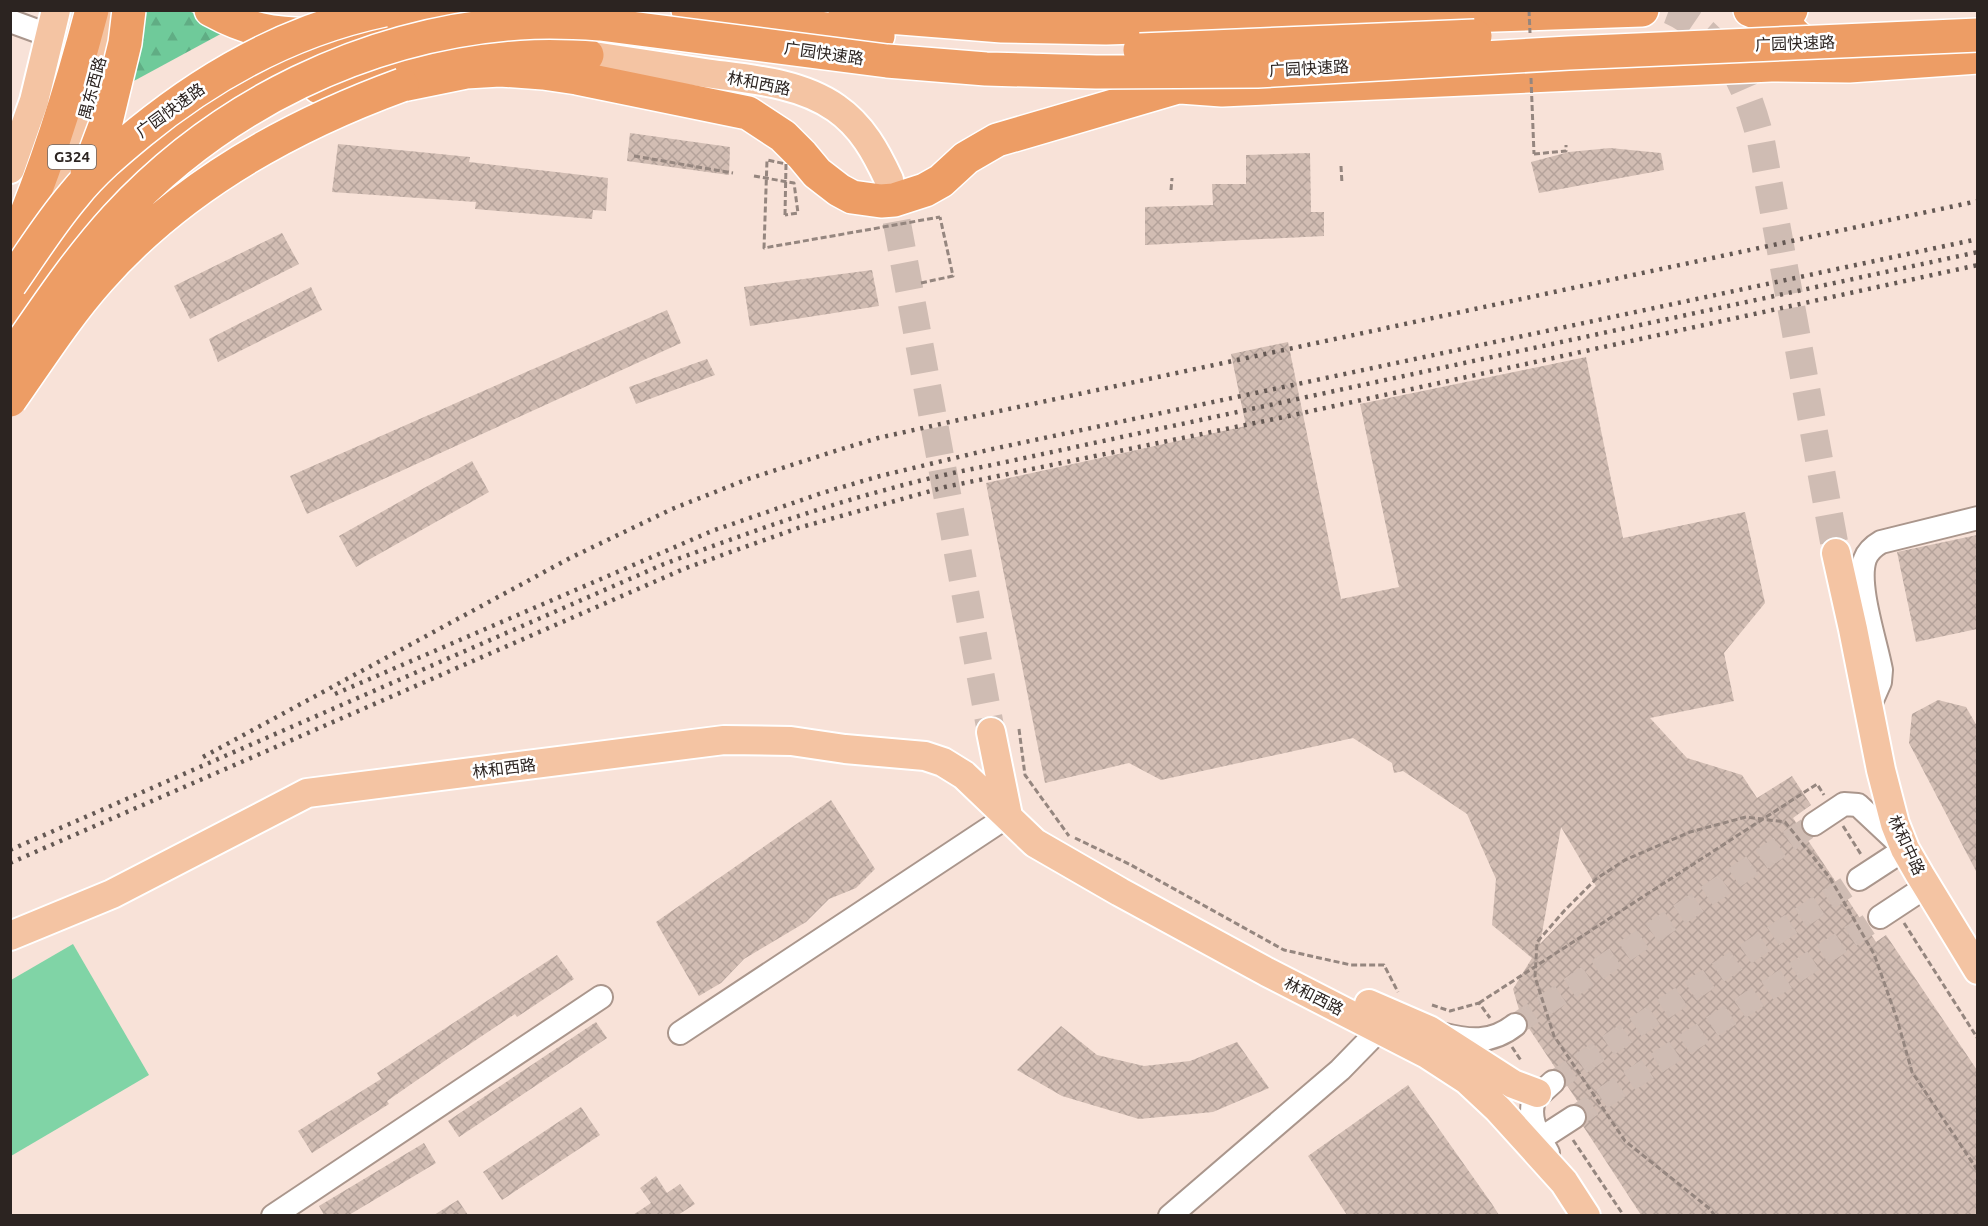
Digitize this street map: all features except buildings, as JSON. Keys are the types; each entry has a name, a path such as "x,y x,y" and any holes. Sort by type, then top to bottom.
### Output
{"highway":[{"path":"10,253 38,187 66,108 92,10"},
{"path":"10,334 76,201 105,126 125,43 129,10"},
{"path":"211,10 236,24 270,22 317,36 378,22 429,19 480,10"},
{"path":"40,239 75,186 110,143 170,84 212,55 250,34 306,10"},
{"path":"10,334 66,300 122,228 170,182 229,136 266,113 319,87 540,10"},
{"path":"578,10 659,17 835,44 879,66 896,71 1222,90 1771,65 1849,66 1977,57"},
{"name":"广园快速路","path":"688,10 857,34 1044,49 1101,50 1163,50 1390,41 1977,12"},
{"path":"845,10 876,16 1002,26 1106,28 1642,10"},
{"path":"918,19 1117,10"},
{"path":"1750,10 1773,25 1776,37 1771,65"},
{"path":"1791,10 1787,22 1799,40 1849,66"},
{"name":"广园快速路","path":"10,360 86,253 117,217 198,143 290,87 367,54 423,38 473,29 555,21 643,28 887,61 986,69 1096,72 1257,71 1569,53 1977,34"},
{"name":"广园快速路","path":"10,285 40,239 75,193 115,153 190,93 239,64 298,37 338,22 378,22"},
{"path":"10,328 73,242 108,199 148,156 192,123 262,81 378,22"},
{"path":"319,87 418,60 489,48 525,45 555,47 587,55"},
{"path":"10,400 98,280 148,229 174,207 229,168 289,134 349,105 402,85 476,63 517,55 550,53 587,55"},
{"path":"402,85 466,72 500,70 543,73 748,113 783,136 817,173 839,190 852,197 881,201 894,200 925,190 941,181 966,158 997,140 1180,87"},
{"path":"122,228 175,212 256,164 338,124 393,104 436,92 476,86 520,85 748,113"}],"main road":[{"name":"禺东西路","path":"10,296 52,211 69,166 97,75 111,10"},
{"path":"10,169 34,101 53,23"},
{"name":"林和西路","path":"587,55 782,85 817,96 857,126 874,150 889,180"},
{"name":"林和中路","path":"1836,553 1895,824 1905,849 1977,970"},
{"path":"990,732 1008,816"},
{"name":"林和西路","path":"10,936 112,894 307,793 724,741 791,741 845,749 925,756 943,762 964,775 1035,843 1110,886 1335,1008 1427,1054 1449,1068 1498,1109 1564,1182 1586,1215"},
{"name":"林和西路","path":"1008,816 1048,831 1315,978 1429,1030 1513,1084 1545,1087"}],"street":[{"path":"10,21 53,23"},
{"path":"10,386 66,300"},
{"path":"1869,707 1880,682 1881,670 1862,585 1865,559 1870,549 1881,542 1977,518"},
{"path":"1814,824 1844,804 1858,805 1905,849 1865,875"},
{"path":"680,1033 1008,816"},
{"path":"1887,913 1927,886"},
{"path":"273,1215 601,997"},
{"path":"1170,1215 1340,1070 1380,1029"},
{"path":"1429,1030 1461,1039 1476,1040 1509,1030 1485,1053 1483,1064 1498,1109"},
{"path":"1545,1087 1533,1100 1534,1129 1564,1182"},
{"path":"1540,1140 1574,1117"}],"path":[{"path":"1529,10 1530,34"},
{"path":"1531,70 1534,154 1566,151 1566,145"},
{"path":"634,156 733,173"},
{"path":"754,176 794,183 798,213 785,215 786,164 766,160 764,248 940,217 953,276 921,284"},
{"path":"1341,166 1342,184"},
{"path":"1171,190 1172,178"},
{"path":"1019,729 1025,775 1068,835 1131,865 1284,950 1351,965"},
{"path":"1479,1003 1817,784 1834,811 1865,875"},
{"path":"1715,1215 1625,1141 1554,1036 1535,977 1537,942 1596,879 1625,860 1690,832 1746,817 1785,822 1830,878 1874,954 1897,1019 1912,1072 1977,1171"},
{"path":"1887,913 1977,1039"}],"green space":[{"path":"137,11 189,11 228,30 132,82"},
{"path":"73,944 149,1075 11,1156 11,980"}],"tunnel":[{"path":"1669,10 1705,33 1717,45 1737,74 1751,106 1761,141 1836,553"},
{"path":"889,180 991,732"},
{"path":"1515,1025 1814,824"},
{"path":"1553,1082 1859,879"},
{"path":"1574,1117 1880,917"}],"railway":[{"path":"203,757 570,558 672,509 748,479 832,452 878,438 981,415 1978,201"},
{"path":"335,694 712,531 822,493 880,476 988,450 1978,239"},
{"path":"10,850 664,564 829,506 952,473 1978,252"},
{"path":"10,863 686,568 798,528 945,487 1284,417 1978,265"}]}
